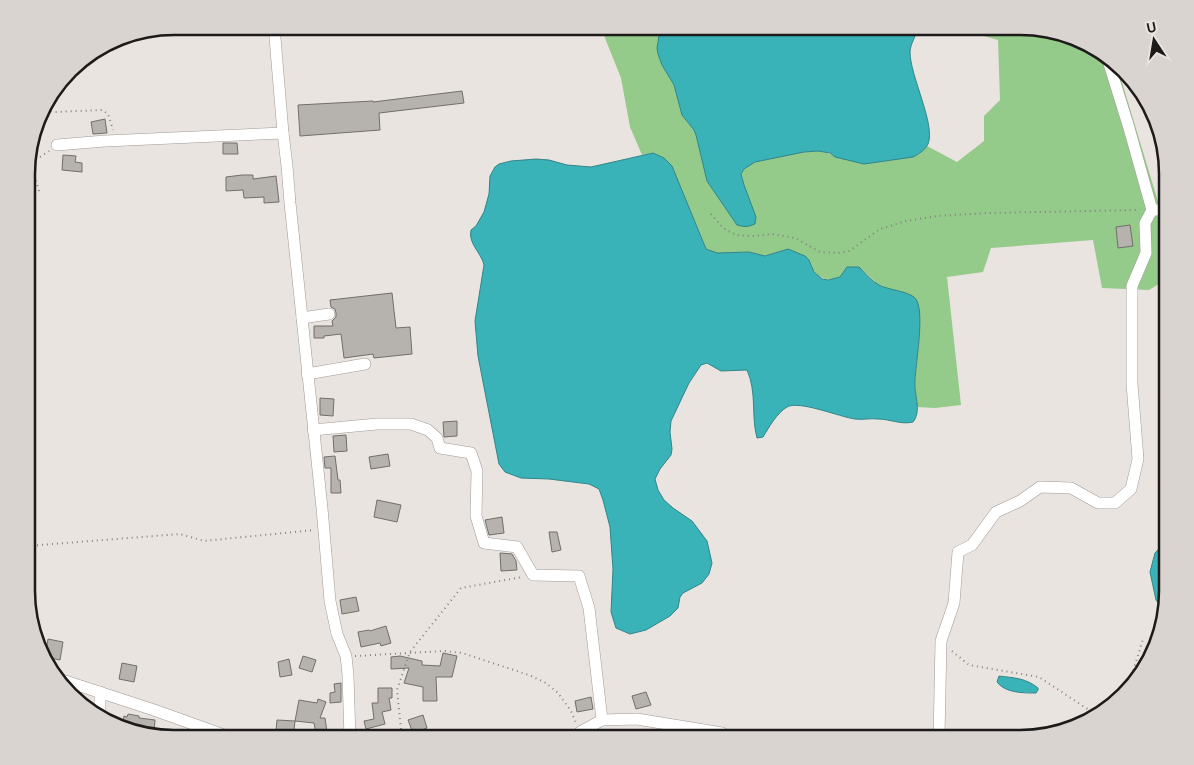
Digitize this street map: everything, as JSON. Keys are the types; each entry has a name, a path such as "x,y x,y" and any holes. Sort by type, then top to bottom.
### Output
{"street":[{"path":"275,35 330,601 337,634 346,656 350,730"},
{"path":"939,730 941,641 954,604 958,552 972,545 996,512 1020,501 1040,487 1070,488 1098,503 1115,503 1131,489 1138,459 1132,384 1132,286 1146,253 1146,223 1152,210 1111,69"},
{"path":"57,145 283,133"},
{"path":"1152,210 1159,210"},
{"path":"302,318 329,314"},
{"path":"307,374 365,364"},
{"path":"313,430 377,424 411,424 428,430 437,438 440,448 470,453 477,471 476,516 484,543 517,546 532,575 579,576 589,608 602,720"},
{"path":"68,682 209,730"},
{"path":"100,692 100,709"},
{"path":"588,730 602,720 637,719 704,730"}],"path":[{"path":"51,111 102,110 108,114 116,141"},
{"path":"36,160 57,145"},
{"path":"35,178 39,192 35,195"},
{"path":"711,214 723,228 736,235 780,235 795,238 820,252 838,253 849,251 880,229 906,221 937,216 987,213 1152,210"},
{"path":"35,545 180,534 204,541 324,529"},
{"path":"401,730 397,690 410,652 461,588 532,575"},
{"path":"1133,672 1143,639"},
{"path":"941,641 969,666 1039,677 1090,711"},
{"path":"346,656 444,651 462,653 546,683 558,693 571,711 578,730"}],"green space":[{"path":"604,35 663,35 659,36 658,54 674,85 682,115 696,135 707,181 744,185 741,173 751,164 796,153 813,151 829,153 835,157 919,154 927,146 957,162 984,141 984,116 1000,100 998,40 980,35 1038,36 1065,42 1097,58 1121,79 1159,205 1159,284 1149,290 1102,288 1093,240 991,248 983,272 947,277 961,405 935,408 917,407 915,384 919,346 918,304 876,283 859,267 836,278 824,279 814,271 809,260 788,249 765,256 749,252 717,253 706,249 672,166 653,153 642,155 630,127 621,78"}],"water":[{"path":"915,35 910,52 911,62 929,125 930,136 928,144 922,152 913,157 864,164 818,151 755,162 744,169 741,174 756,217 755,224 750,226 737,225 707,181 696,135 682,115 674,85 658,54 659,36"},
{"path":"653,153 664,158 672,166 706,249 717,253 749,252 765,256 788,249 805,256 809,260 814,272 822,279 828,280 840,277 847,267 859,267 879,285 915,298 920,314 915,382 917,413 913,422 904,423 882,419 855,419 810,407 793,405 780,413 763,437 757,438 752,387 747,370 721,371 707,363 701,365 689,383 671,421 671,455 655,479 658,490 664,500 692,521 707,541 712,563 709,574 702,583 683,593 680,597 678,608 670,616 646,630 630,634 616,628 611,612 613,569 610,527 599,489 589,484 521,478 505,472 499,464 478,356 475,321 484,265 471,240 471,230 476,226 484,212 489,194 490,176 499,164 536,159 591,167"},
{"path":"1159,549 1158,603 1156,600 1150,572 1155,553"},
{"path":"999,676 1024,680 1038,688 1038,690 1036,693 1009,690 1000,686 997,682"}],"building":[{"path":"462,91 464,103 379,113 380,130 300,136 298,105 373,102"},
{"path":"105,119 107,133 93,134 91,122"},
{"path":"223,143 237,143 238,154 223,154"},
{"path":"63,155 76,156 75,162 82,163 82,172 62,170"},
{"path":"253,175 253,179 276,176 279,202 264,203 264,197 244,198 243,190 226,191 226,177"},
{"path":"1130,225 1133,246 1118,248 1116,227"},
{"path":"392,293 396,328 410,327 412,354 374,358 373,354 344,358 341,334 314,338 314,326 333,326 332,321 336,317 336,313 335,309 331,307 330,300"},
{"path":"320,398 334,399 333,416 320,415"},
{"path":"457,421 457,436 444,437 443,422"},
{"path":"346,435 347,451 334,452 333,436"},
{"path":"388,454 390,466 371,469 369,457"},
{"path":"335,456 341,493 331,493 331,468 325,468 324,457"},
{"path":"377,500 401,505 397,522 374,517"},
{"path":"502,517 504,533 489,535 485,520"},
{"path":"549,532 557,532 561,550 552,552"},
{"path":"500,553 512,554 516,561 517,570 501,571"},
{"path":"356,597 359,611 342,614 340,600"},
{"path":"386,626 391,643 381,646 380,643 361,647 358,632 370,631"},
{"path":"48,639 63,642 60,660 53,659 47,647"},
{"path":"443,653 457,656 452,677 436,677 437,701 423,701 423,687 404,683 409,668 391,669 391,657 400,656 422,661 422,665 440,666"},
{"path":"303,656 316,660 312,672 299,668"},
{"path":"289,659 292,675 280,677 278,662"},
{"path":"122,663 137,666 134,682 119,679"},
{"path":"341,683 341,702 330,703 330,693 335,692 334,684"},
{"path":"378,688 392,688 392,698 389,698 391,710 382,712 385,724 366,729 364,721 374,719 372,703 378,703"},
{"path":"646,692 651,705 636,709 632,696"},
{"path":"591,697 593,709 577,712 575,701"},
{"path":"318,699 326,702 320,718 325,718 327,730 315,730 314,723 295,721 299,700 317,703"},
{"path":"128,714 139,716 139,718 155,720 154,729 123,720 124,716 127,717"},
{"path":"423,715 427,728 412,730 408,720"},
{"path":"277,720 295,721 294,730 276,730"}]}
